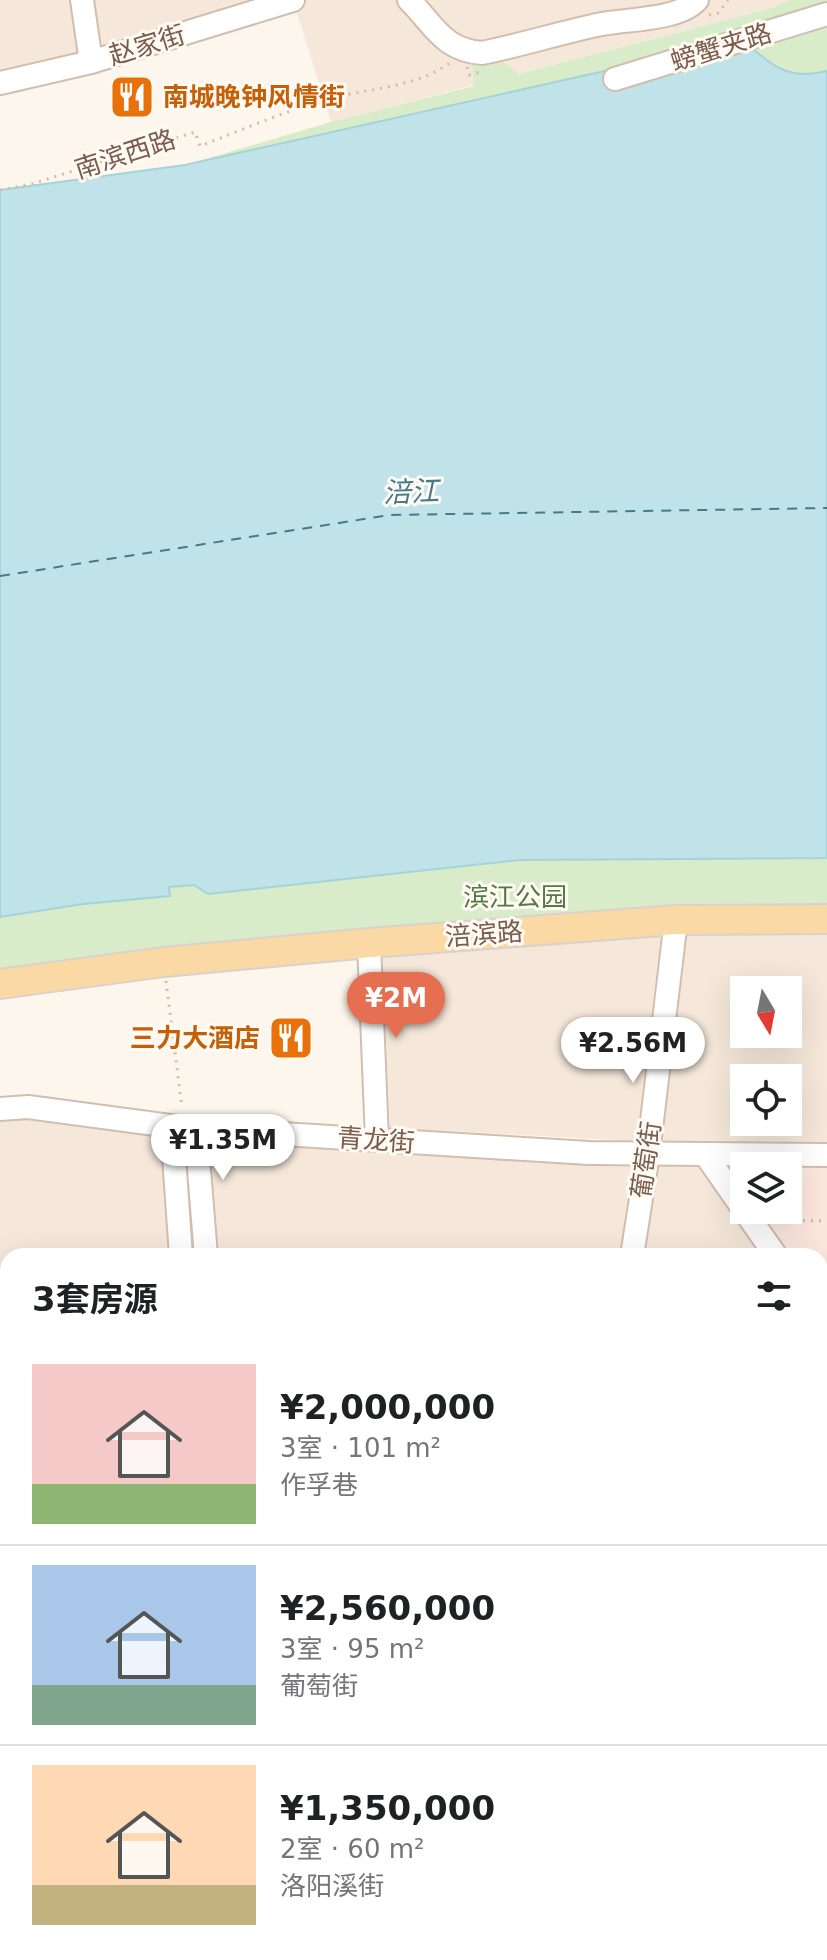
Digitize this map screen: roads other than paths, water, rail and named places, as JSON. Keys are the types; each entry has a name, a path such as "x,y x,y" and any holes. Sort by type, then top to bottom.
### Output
{"main road":[{"name":"涪滨路","path":"0,984 164,962 369,943 676,920 827,919"}],"street":[{"path":"82,0 91,62"},
{"name":"赵家街","path":"0,83 91,62 293,0"},
{"path":"409,0 429,20 437,35 464,52 482,53 603,24 652,18 691,6 697,0"},
{"name":"螃蟹夹路","path":"615,79 827,14"},
{"name":"葡萄街","path":"633,1248 648,1154 676,920"},
{"path":"369,943 377,1140"},
{"name":"青龙街","path":"0,1109 28,1107 185,1128 377,1140 648,1154 827,1155"},
{"path":"180,1248 173,1142 185,1128 197,1145 205,1248"},
{"path":"705,1154 770,1248"}],"water":[{"name":"涪江","path":"743,40 780,69 801,74 827,71 827,858 520,860 208,894 194,885 169,887 170,896 83,904 0,917 0,190 185,165"}],"place":[{"name":"南城晚钟风情街","path":"132,97"},
{"name":"三力大酒店","path":"291,1038"}],"park label":[{"name":"滨江公园","path":"515,897"}]}
